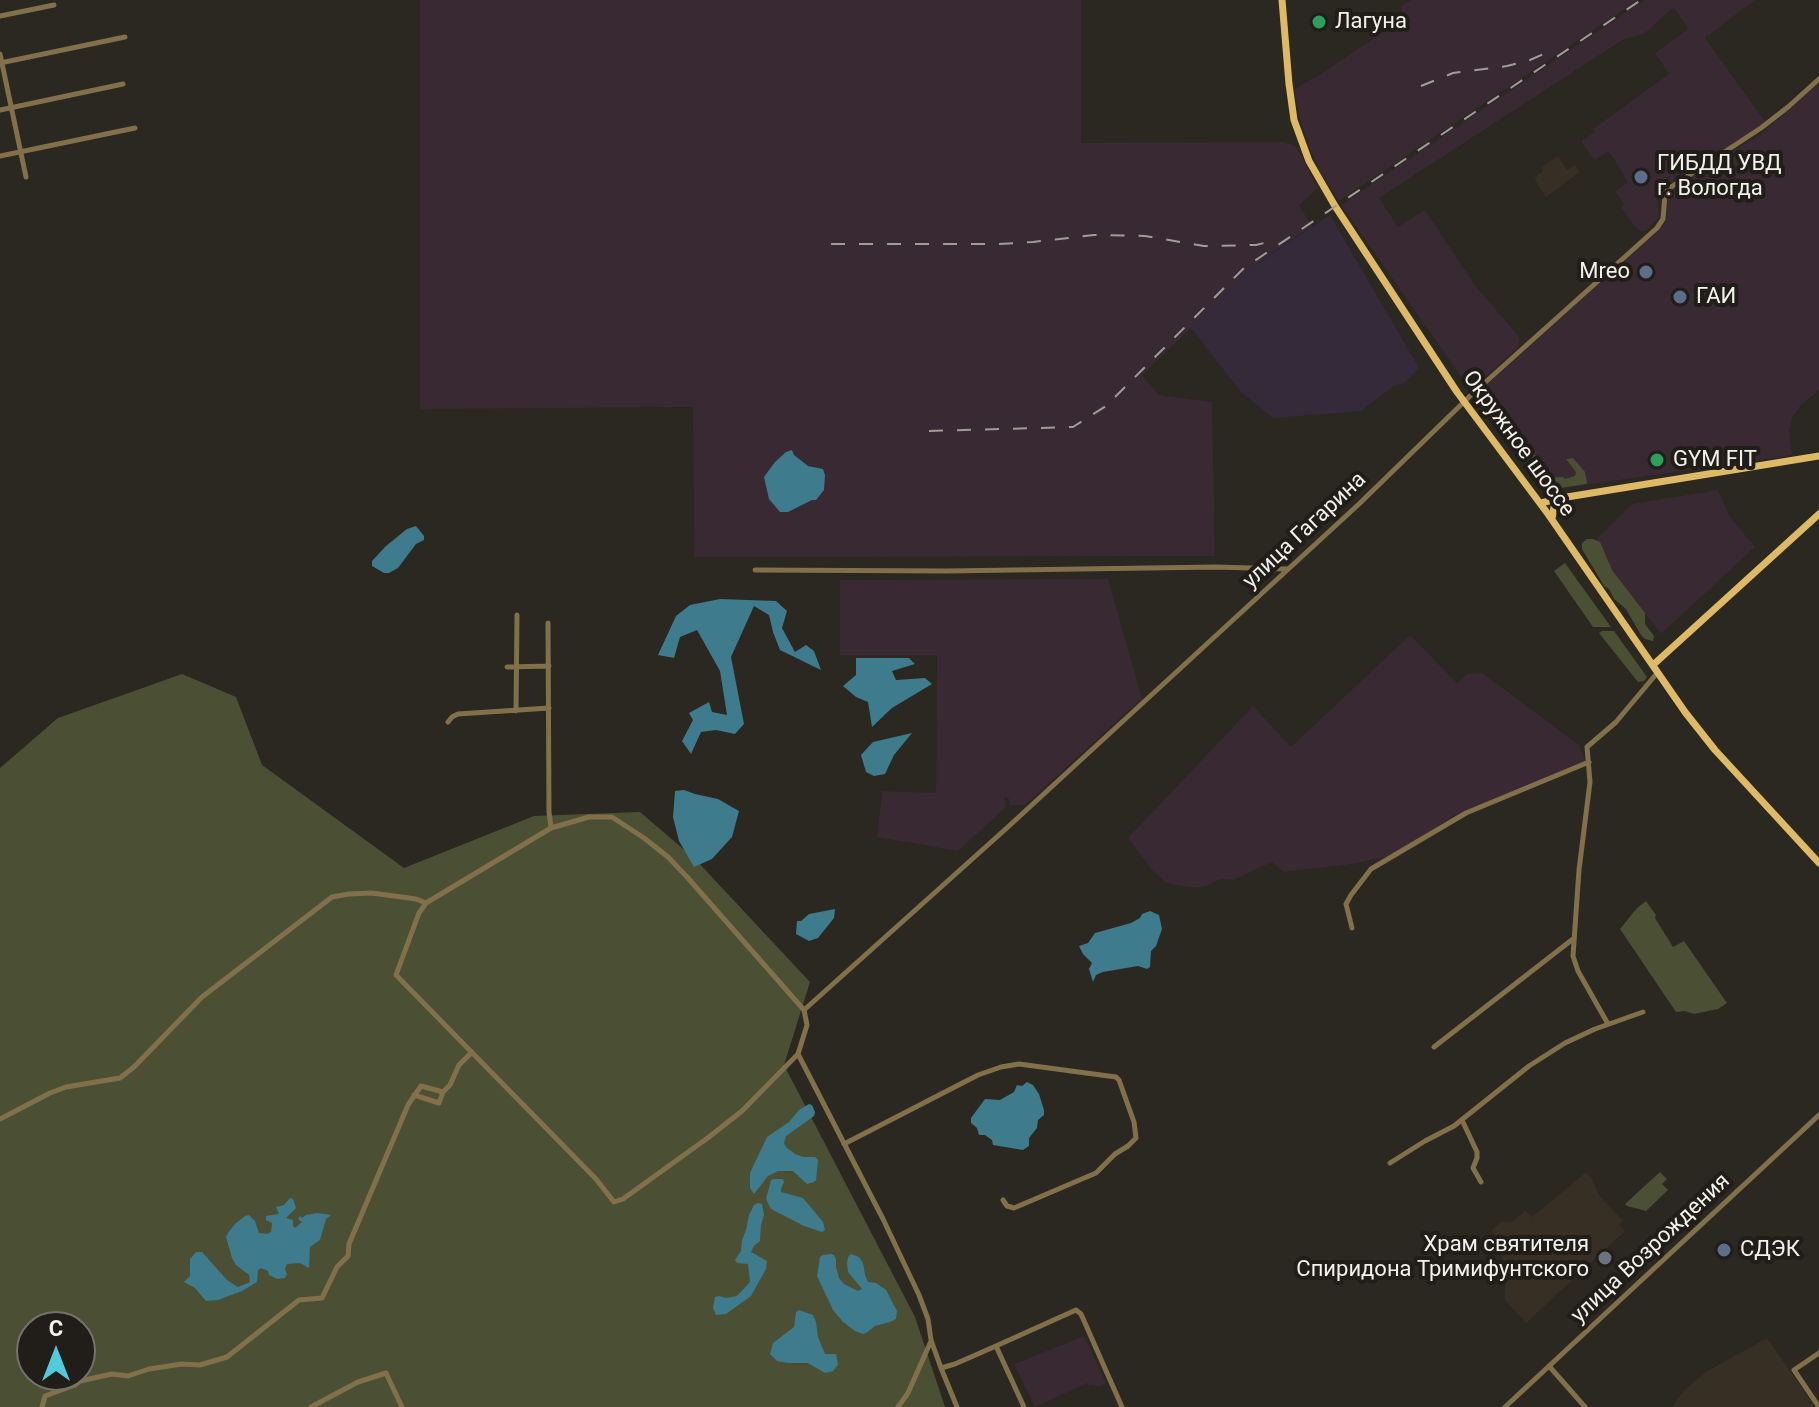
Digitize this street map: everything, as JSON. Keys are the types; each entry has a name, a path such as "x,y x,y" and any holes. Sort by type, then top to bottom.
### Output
{"main road":[{"name":"Окружное шоссе","path":"1282,0 1292,110 1309,161 1335,206 1464,402 1541,503 1706,739 1819,863"},
{"path":"1541,503 1819,456"},
{"path":"1552,519 1554,507 1561,498"},
{"path":"1655,668 1819,514"}],"street":[{"path":"0,16 54,5"},
{"path":"1,63 125,37"},
{"path":"0,54 26,177"},
{"name":"улица Гагарина","path":"804,1010 954,876 1359,504 1464,402 1660,225 1668,189 1761,128 1819,79"},
{"path":"0,110 123,84"},
{"path":"0,156 135,128"},
{"path":"755,570 1288,569"},
{"path":"516,711 517,615"},
{"path":"548,623 551,828"},
{"path":"507,667 549,666"},
{"path":"1608,1024 1573,962 1590,782 1587,747 1620,718 1655,668"},
{"path":"448,722 458,714 549,708"},
{"path":"1352,928 1346,904 1371,869 1466,813 1589,762"},
{"path":"589,817 612,817 668,857 804,1010 807,1025 798,1054 742,1111 623,1199 614,1202 596,1179 396,975 419,913 426,903 551,828 589,817"},
{"path":"0,1119 66,1087 120,1078 202,997 332,897 372,893 426,903"},
{"path":"1434,1047 1574,938"},
{"path":"1390,1163 1462,1120 1529,1066 1577,1037 1643,1012"},
{"path":"414,1095 439,1103 459,1065 472,1052"},
{"path":"798,1054 919,1295 928,1319 931,1340 957,1407"},
{"path":"844,1144 978,1075 1001,1067 1019,1064 1116,1077 1134,1122 1136,1138 1096,1173 1014,1208 1007,1206 1003,1200"},
{"path":"42,1407 45,1396 80,1381 112,1374 128,1376 182,1364 200,1365 227,1357 299,1300 322,1298 337,1267 348,1256 349,1244 408,1105 421,1086 443,1092"},
{"name":"улица Возрождения","path":"1505,1407 1819,1115"},
{"path":"1462,1120 1477,1152 1473,1168 1481,1182"},
{"path":"941,1368 1076,1310 1081,1314 1122,1407"},
{"path":"898,1407 908,1393 931,1340"},
{"path":"996,1346 1024,1407"},
{"path":"1819,1353 1794,1370 1819,1407"},
{"path":"1549,1366 1585,1407"},
{"path":"311,1407 358,1382 386,1373 402,1407"}],"shaded area":[{"path":"420,0 1081,0 1081,143 1283,142 1293,145 1318,188 1299,205 1312,226 1250,268 1142,375 1159,395 1212,402 1215,556 694,557 693,407 420,409"},
{"path":"1411,0 1638,0 1339,201 1309,147 1294,89 1399,21 1402,5"},
{"path":"1644,0 1755,0 1705,38 1766,123 1661,189 1657,195 1659,217 1645,231 1639,231 1628,218 1621,207 1624,204 1615,191 1628,182 1609,151 1594,160 1581,141 1669,74 1655,53 1688,29 1674,7 1644,34 1624,39 1379,198 1398,227 1425,210 1474,284 1520,338 1518,347 1475,386 1467,385 1341,205"},
{"path":"1819,83 1819,390 1793,416 1789,431 1792,455 1564,488 1542,486 1476,401 1478,393 1664,225 1670,190 1761,134"},
{"path":"1558,156 1567,170 1575,165 1580,172 1546,197 1535,177 1543,171 1541,168"},
{"path":"1330,215 1419,368 1405,383 1394,386 1361,411 1273,418 1241,392 1191,328 1250,268"},
{"path":"1718,490 1730,517 1755,547 1661,634 1592,544 1632,504"},
{"path":"1108,579 1142,698 1025,805 1010,805 1009,799 1004,796 1006,807 958,851 877,837 882,791 936,793 937,655 840,655 840,580"},
{"path":"1410,635 1457,683 1467,674 1482,673 1579,745 1587,764 1455,815 1393,855 1352,864 1284,872 1272,862 1233,880 1220,879 1204,887 1166,883 1152,870 1128,838 1253,706 1291,747"},
{"path":"1586,1172 1599,1195 1623,1221 1619,1224 1625,1231 1526,1323 1505,1300 1505,1272 1500,1242 1491,1230 1501,1222 1512,1222 1525,1211 1532,1217"},
{"path":"1084,1336 1106,1383 1098,1387 1087,1383 1035,1407 1014,1364"},
{"path":"1767,1338 1815,1407 1672,1407 1684,1390 1706,1372"}],"green space":[{"path":"1530,453 1538,456 1535,464 1544,478 1575,476 1576,472 1566,459 1573,458 1585,472 1586,484 1560,488 1542,485 1525,463"},
{"path":"1587,539 1600,542 1612,570 1645,613 1645,624 1654,636 1653,641 1641,635 1626,609 1604,586 1582,549 1582,543"},
{"path":"1565,563 1611,627 1593,627 1554,571"},
{"path":"1614,631 1647,677 1644,681 1638,682 1599,633"},
{"path":"182,674 236,697 262,765 404,868 534,816 640,812 695,859 810,982 784,1065 915,1317 945,1407 0,1407 0,768 58,718"},
{"path":"1646,901 1673,947 1684,941 1727,1003 1718,1009 1694,1014 1676,1012 1620,929"},
{"path":"1660,1172 1667,1179 1662,1184 1668,1190 1646,1211 1625,1204"}],"water":[{"path":"792,450 808,466 823,469 824,490 816,500 788,512 780,512 769,499 764,477 775,462"},
{"path":"416,526 424,540 416,544 398,568 384,573 372,566 372,561 386,546 407,529"},
{"path":"720,599 776,601 787,611 782,628 795,652 806,645 814,651 821,670 780,650 769,615 754,606 731,657 744,724 735,734 716,730 701,732 691,754 682,741 693,720 689,713 709,702 712,712 727,715 720,671 697,630 680,637 674,658 658,655 676,616 690,605"},
{"path":"856,658 909,658 915,664 892,671 896,680 925,678 932,684 892,708 872,727 868,702 843,686 856,675"},
{"path":"912,733 894,755 885,774 874,776 866,772 861,755 873,742"},
{"path":"684,790 718,799 739,811 732,837 712,859 694,867 679,841 673,817 675,791"},
{"path":"835,909 834,918 818,938 809,941 796,934 797,921 809,914"},
{"path":"1150,911 1159,915 1162,929 1151,951 1150,967 1103,972 1096,975 1093,982 1089,969 1092,963 1079,946 1088,943 1095,933 1131,923"},
{"path":"1027,1082 1039,1094 1044,1110 1029,1138 1029,1146 1023,1150 993,1145 985,1135 979,1135 971,1118 985,1099 1000,1100 1014,1092 1017,1085"},
{"path":"809,1104 815,1112 814,1116 786,1136 784,1143 795,1154 818,1160 816,1180 807,1184 793,1171 778,1171 768,1176 754,1194 750,1188 750,1173 767,1137"},
{"path":"783,1179 781,1192 803,1198 823,1222 825,1230 822,1232 804,1226 771,1209 766,1199 771,1180"},
{"path":"290,1198 296,1208 286,1218 293,1220 295,1228 302,1222 298,1219 300,1216 317,1213 331,1215 326,1219 320,1240 310,1247 309,1268 300,1263 287,1264 285,1278 277,1279 261,1268 257,1282 218,1300 206,1301 195,1288 184,1282 190,1276 190,1259 196,1252 202,1252 227,1280 238,1287 250,1282 249,1275 232,1258 226,1237 235,1224 249,1215 259,1233 271,1232 272,1223 266,1220 266,1216 279,1214 276,1207 284,1205"},
{"path":"758,1203 762,1204 764,1215 760,1241 751,1252 767,1261 766,1269 751,1296 726,1314 716,1315 713,1308 715,1297 737,1296 750,1282 748,1264 735,1260 741,1251 749,1215"},
{"path":"831,1254 836,1259 839,1278 858,1291 862,1289 848,1272 847,1264 851,1254 859,1257 868,1282 886,1290 897,1311 896,1319 863,1334 843,1322 833,1310 817,1276 820,1257"},
{"path":"799,1310 813,1315 825,1354 836,1354 838,1365 833,1371 825,1373 808,1363 777,1361 770,1354 773,1343 794,1327"}],"railway":[{"path":"929,431 1073,427 1106,406 1244,268 1641,0"},
{"path":"1421,86 1453,73 1507,66 1546,53"},
{"path":"831,244 998,244 1094,235 1145,236 1204,246 1256,245 1276,240"}],"place":[{"name":"Лагуна","path":"1319,22"},
{"name":"ГИБДД УВД г. Вологда","path":"1641,177"},
{"name":"Mreo","path":"1646,272"},
{"name":"ГАИ","path":"1680,297"},
{"name":"GYM FIT","path":"1657,460"},
{"name":"СДЭК","path":"1724,1250"},
{"name":"Храм святителя Спиридона Тримифунтского","path":"1605,1258"}]}
